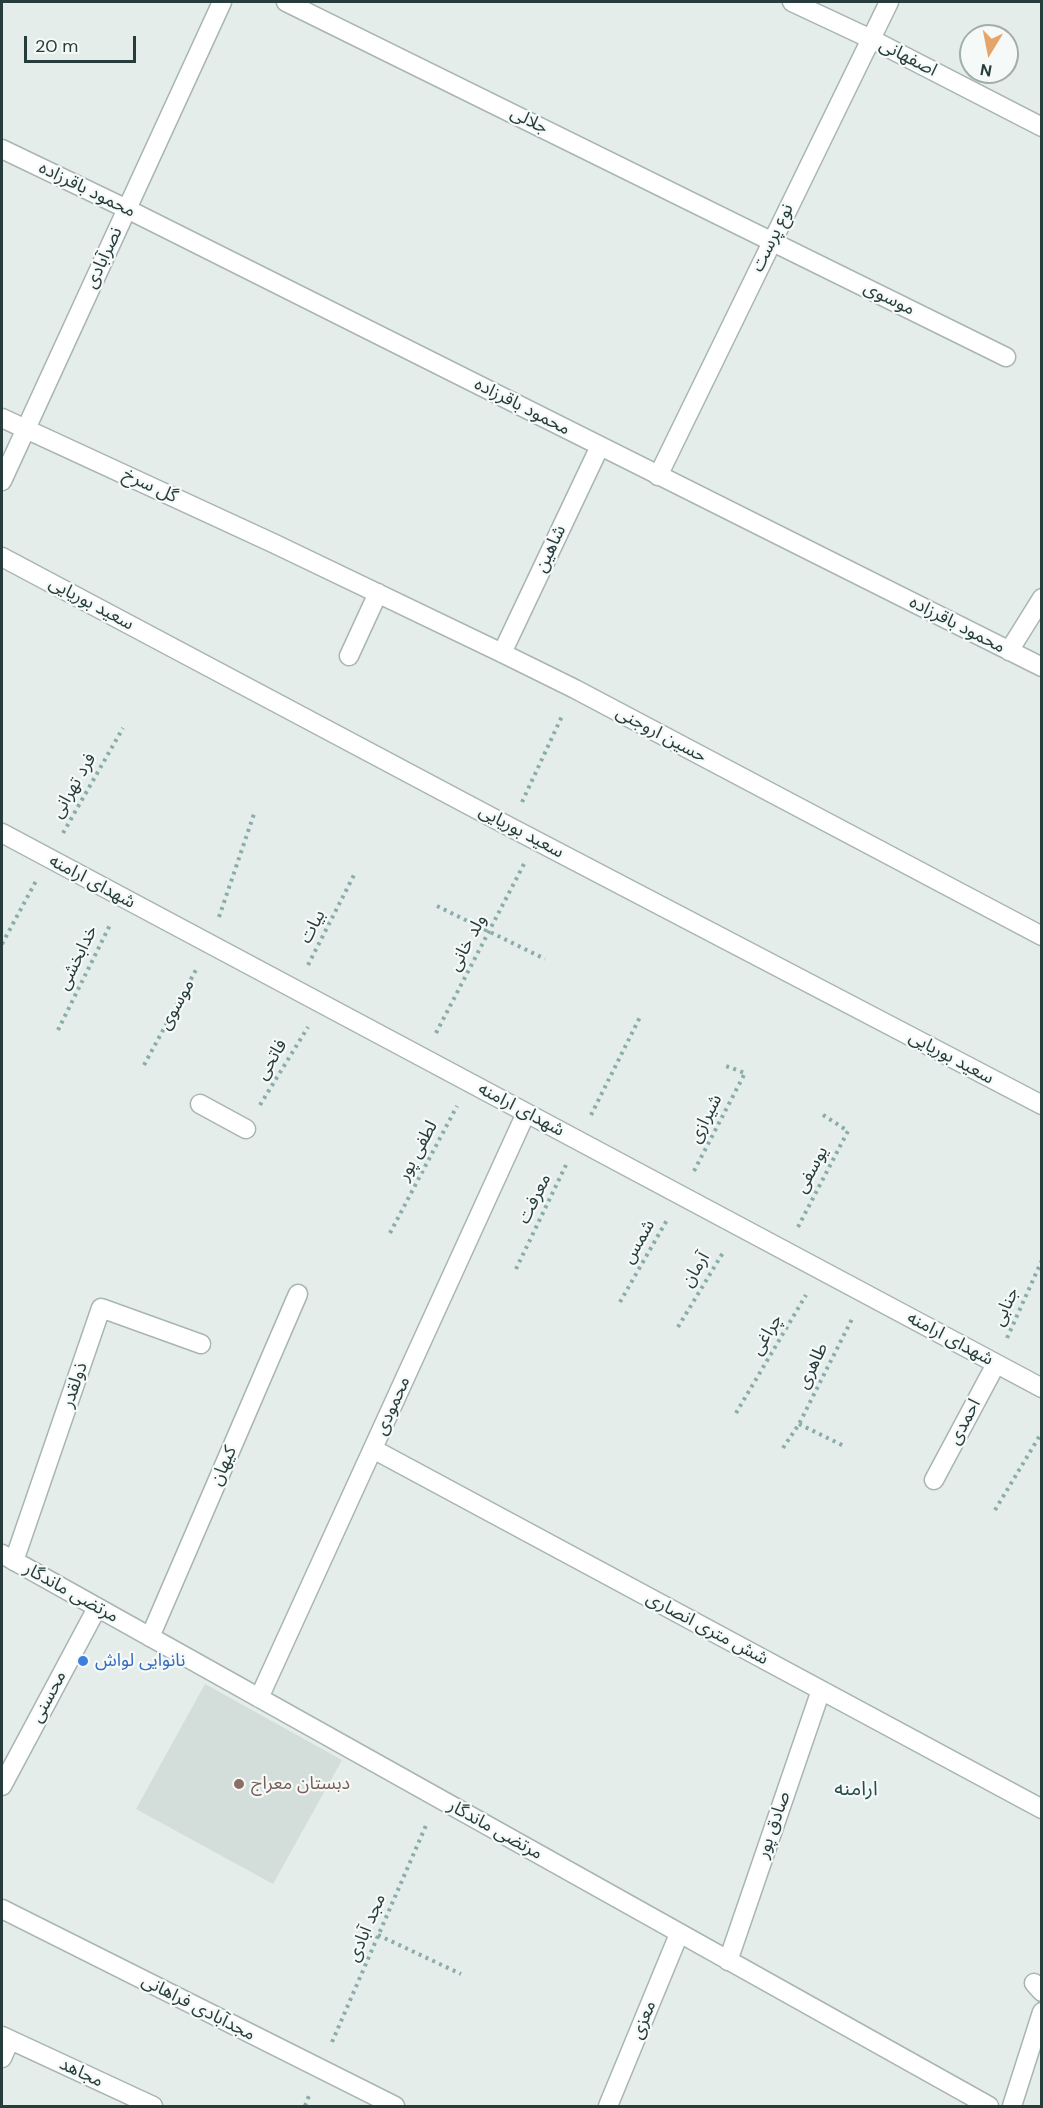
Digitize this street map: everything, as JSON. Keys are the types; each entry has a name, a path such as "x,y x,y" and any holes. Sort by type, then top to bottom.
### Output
{"street":[{"name":"نصرآبادی","path":"2,481 222,2"},
{"name":"جلالی","path":"286,2 772,241"},
{"name":"اصفهانی","path":"792,2 871,39 1041,127"},
{"name":"نوع پرست","path":"658,476 889,2"},
{"name":"محمود باقرزاده","path":"2,149 127,209 1041,668"},
{"name":"موسوی","path":"772,241 1006,357"},
{"name":"گل سرخ","path":"2,418 275,544"},
{"name":"شاهین","path":"502,653 600,446"},
{"name":"حسین اروجنی","path":"275,544 575,689 1041,936"},
{"name":"سعید بوریایی","path":"2,557 510,827 1041,1105"},
{"path":"349,656 378,593"},
{"path":"1009,651 1041,598"},
{"name":"شهدای ارامنه","path":"2,833 1041,1388"},
{"path":"200,1104 246,1129"},
{"name":"محمودی","path":"259,1698 526,1113"},
{"name":"کیهان","path":"150,1637 298,1294"},
{"name":"ذولقدر","path":"8,1558 101,1308 201,1344"},
{"name":"احمدی","path":"933,1480 996,1364"},
{"name":"شش متری انصاری","path":"373,1449 1041,1809"},
{"name":"مرتضی ماندگار","path":"8,1558 989,2106"},
{"name":"محسنی","path":"2,1786 97,1608"},
{"name":"صادق پور","path":"728,1960 821,1690"},
{"name":"مجدآبادی فراهانی","path":"2,1909 395,2106"},
{"name":"معزی","path":"608,2106 679,1934"},
{"path":"1012,2106 1041,2012"},
{"name":"مجاهد","path":"2,2058 6,2038 153,2106"}],"path":[{"path":"510,827 575,689"},
{"name":"فرد تهرانی","path":"2,944 48,858 123,728"},
{"name":"موسوی","path":"144,1065 210,945 255,811"},
{"name":"ولد خانی","path":"423,1058 537,841"},
{"name":"بیات","path":"295,990 354,875"},
{"name":"خدابخشی","path":"58,1030 123,898"},
{"path":"437,906 545,958"},
{"name":"فاتحی","path":"246,1129 321,1004"},
{"name":"معرفت","path":"516,1269 641,1015"},
{"name":"شیرازی","path":"681,1196 745,1073 726,1066"},
{"name":"لطفی پور","path":"390,1233 470,1083"},
{"name":"یوسفی","path":"785,1251 848,1131 820,1113"},
{"name":"شمس","path":"620,1302 681,1196"},
{"name":"آرمان","path":"678,1327 738,1226"},
{"name":"جنابی","path":"996,1364 1041,1260"},
{"name":"چراغی","path":"736,1413 821,1270"},
{"name":"طاهری","path":"783,1448 799,1424 864,1293"},
{"path":"799,1424 844,1446"},
{"path":"995,1510 1041,1432"},
{"name":"مجد آبادی","path":"320,2069 438,1798"},
{"path":"378,1935 460,1974"}],"shaded area":[{"name":"دبستان معراج","path":"205,1684 342,1760 273,1884 136,1809"}],"place":[{"name":"نانوایی لواش","path":"83,1661"},
{"name":"دبستان معراج","path":"239,1784"}],"district":[{"name":"ارامنه","path":"856,1790"}]}
